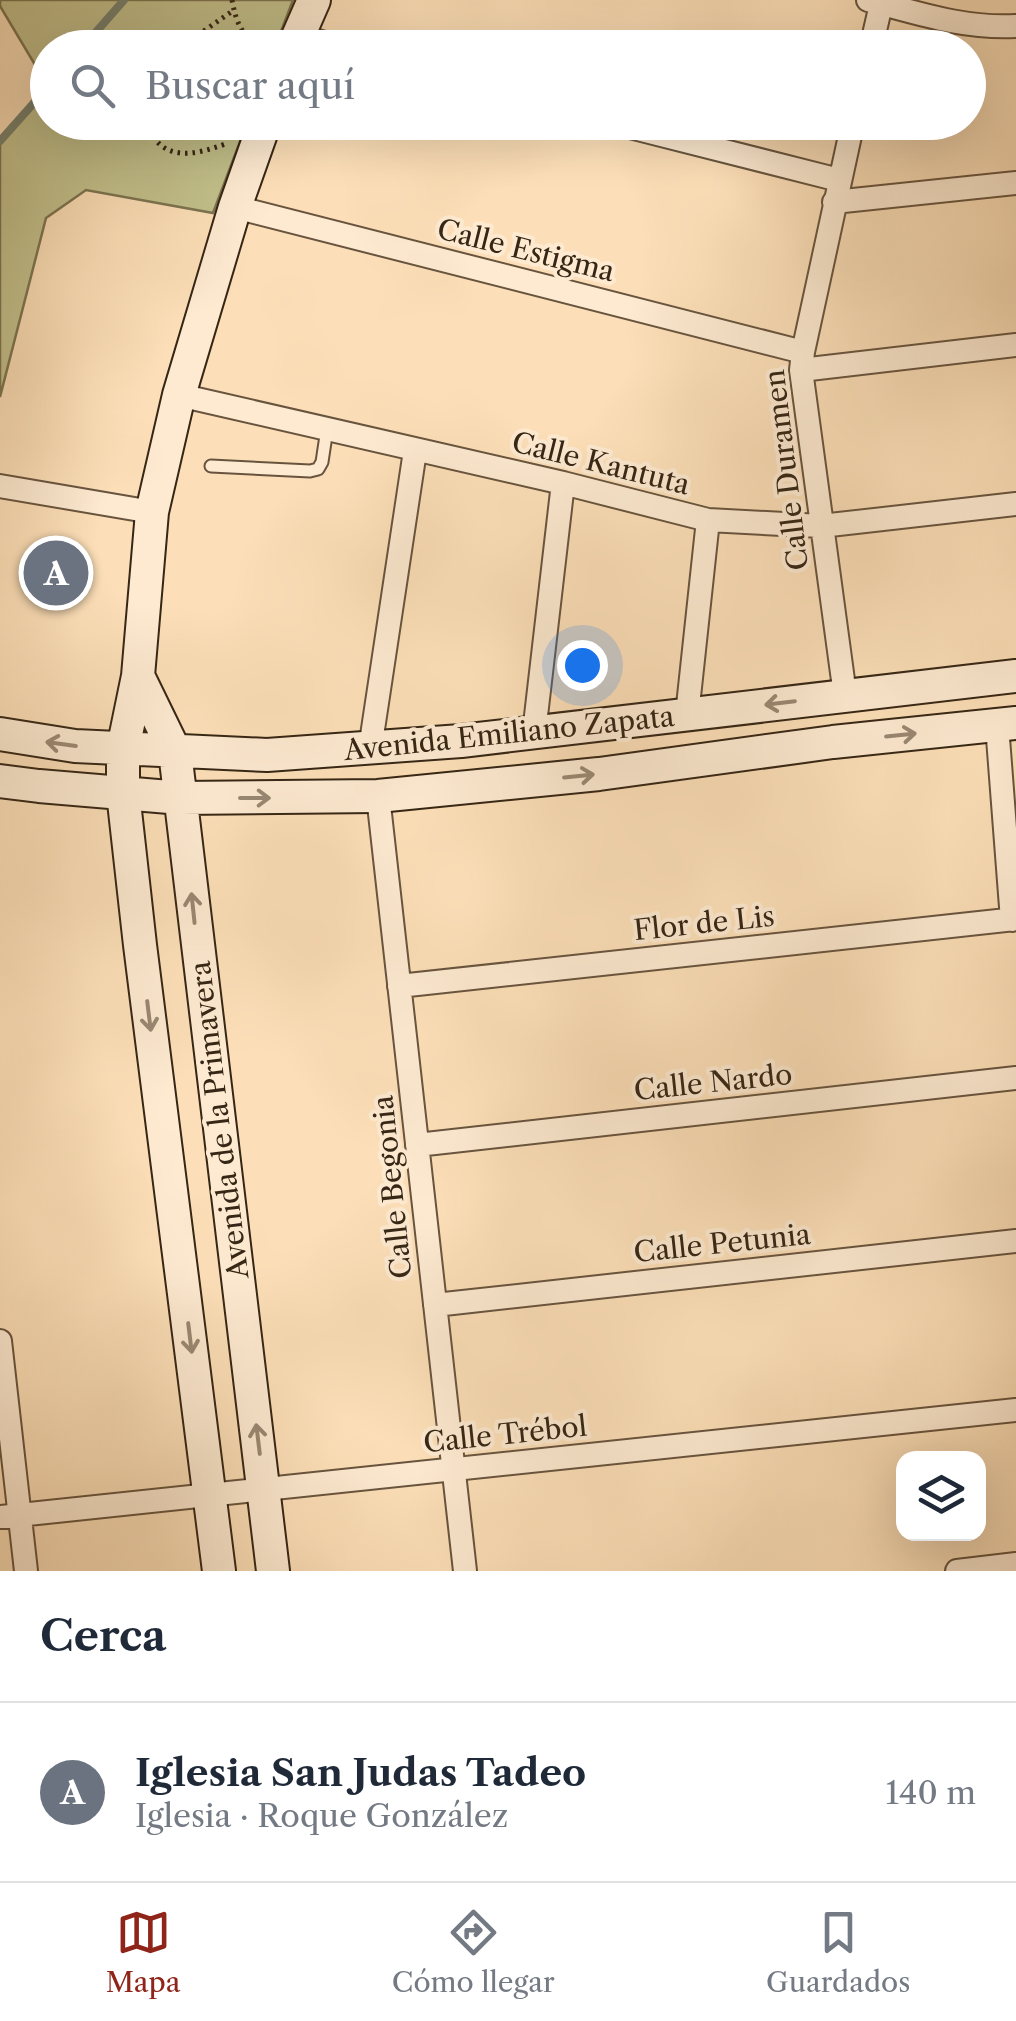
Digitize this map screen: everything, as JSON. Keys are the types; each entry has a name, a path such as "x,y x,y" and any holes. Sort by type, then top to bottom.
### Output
{"street":[{"path":"300,30 314,0"},
{"path":"873,30 877,1 946,22 1016,26"},
{"name":"Avenida de la Primavera","path":"219,1571 122,793 122,749 138,676 152,512 179,395 234,207 259,140"},
{"path":"669,140 837,191 1016,183"},
{"name":"Calle Duramen","path":"845,695 802,361 849,140"},
{"name":"Calle Estigma","path":"234,207 802,361 1016,345"},
{"name":"Calle Kantuta","path":"179,395 708,520 821,526 1016,504"},
{"path":"370,749 415,450"},
{"path":"534,733 564,483"},
{"path":"0,486 152,512"},
{"path":"687,715 708,520"},
{"name":"Avenida de la Primavera","path":"138,676 175,752 273,1571"},
{"name":"Avenida Emiliano Zapata","path":"0,734 75,746 268,755 534,733 1016,676"},
{"path":"1007,724 1014,919"},
{"name":"Avenida Emiliano Zapata","path":"0,781 181,798 378,796 600,774 833,742 1007,724"},
{"name":"Calle Begonia","path":"378,796 466,1571"},
{"name":"Flor de Lis","path":"399,986 1014,919"},
{"name":"Calle Nardo","path":"417,1146 1016,1078"},
{"name":"Calle Petunia","path":"436,1304 1016,1241"},
{"path":"1,1354 10,1516 26,1571"},
{"name":"Calle Trébol","path":"10,1516 1016,1410"},
{"path":"957,1571 1016,1564"}],"lane":[{"path":"211,466 318,469 326,429"}],"path":[{"path":"232,0 236,23 242,30"},
{"path":"205,30 234,10"},
{"path":"155,140 171,151 193,154 235,140"}],"shaded area":[{"path":"0,0 293,0 282,30 30,30 30,56"},
{"path":"30,107 30,140 241,140 213,213 86,190 46,218 0,397 0,141"}],"waterway":[{"path":"98,30 124,0"},
{"path":"0,141 30,107"}],"place":[{"name":"Iglesia San Judas Tadeo","path":"56,573"}]}
